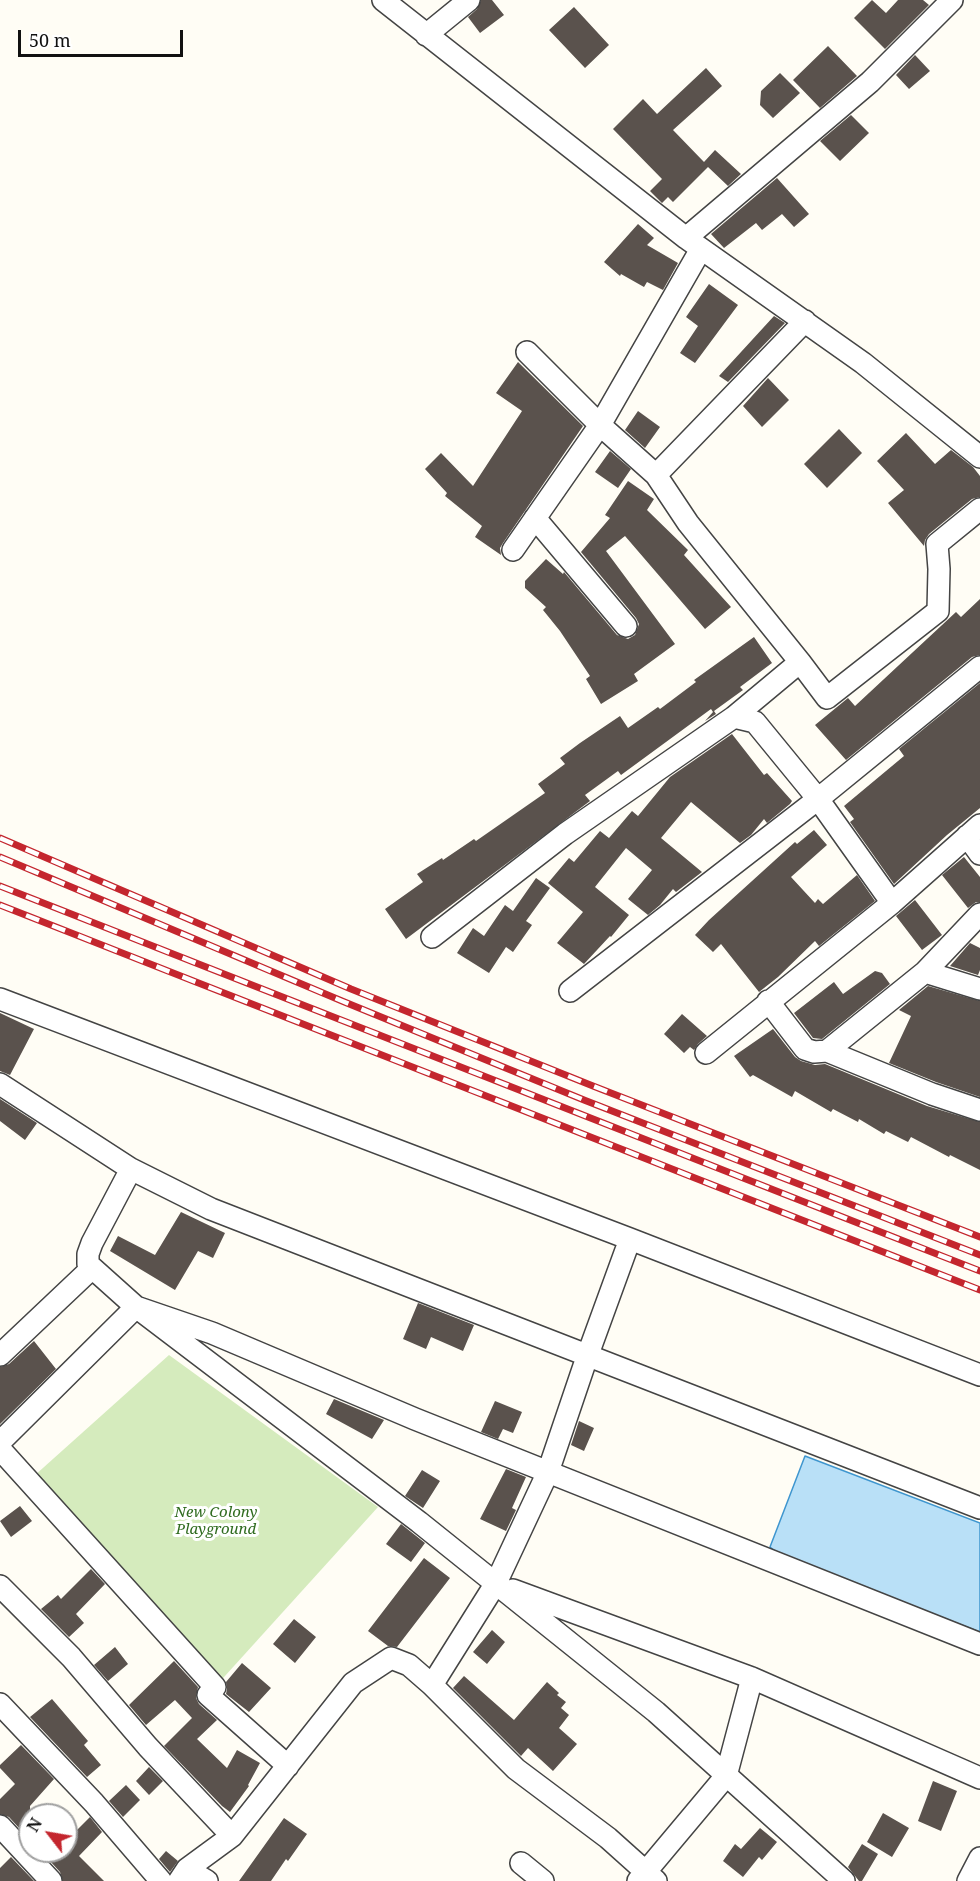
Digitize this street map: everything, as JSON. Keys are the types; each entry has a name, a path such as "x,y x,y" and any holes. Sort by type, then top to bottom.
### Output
{"street":[{"path":"383,0 694,243 864,363 980,458"},
{"path":"426,35 469,0"},
{"path":"513,550 600,425 694,243 870,82 952,0"},
{"path":"656,475 805,321"},
{"path":"527,352 600,425 656,475 688,523 827,698 938,611 938,544 980,509"},
{"path":"535,518 626,626"},
{"path":"432,937 565,834 734,717 800,662"},
{"path":"570,991 818,799 980,667"},
{"path":"734,717 755,722 818,799 892,903"},
{"path":"706,1053 892,903 973,830 980,854"},
{"path":"827,1051 925,972 980,914"},
{"path":"925,972 980,988"},
{"path":"768,1001 805,1049 814,1052 827,1051 932,1094 980,1110"},
{"path":"0,1003 630,1239 980,1375"},
{"path":"0,1084 131,1169 211,1209 980,1508"},
{"path":"131,1169 88,1254 88,1264 92,1268 136,1307 419,1522 656,1712 844,1881"},
{"path":"432,1686 496,1583 548,1472 630,1239"},
{"path":"0,1355 92,1268"},
{"path":"0,1442 136,1307"},
{"path":"136,1307 212,1333 415,1419 980,1644"},
{"path":"0,1449 215,1687 208,1695 288,1766"},
{"path":"496,1583 752,1678 980,1778"},
{"path":"0,1587 71,1657 148,1747 232,1836"},
{"path":"183,1875 232,1836 352,1683 391,1658 409,1665 516,1769 608,1838 647,1878 726,1776 752,1678"},
{"path":"0,1704 94,1803 161,1881"},
{"path":"0,1826 51,1881"},
{"path":"968,1881 980,1858"},
{"path":"521,1863 543,1881"},
{"path":"183,1875 207,1881"}],"green space":[{"name":"New Colony Playground","path":"169,1355 378,1507 215,1687 34,1476"}],"water":[{"path":"805,1456 980,1523 980,1632 780,1555 770,1547"}],"building":[{"path":"481,0 492,0 504,15 480,33 468,17 477,9"},
{"path":"872,0 886,13 898,0 923,0 929,5 885,49 854,18"},
{"path":"574,7 609,45 585,68 549,30"},
{"path":"828,46 857,76 820,108 793,80"},
{"path":"915,55 930,71 909,89 896,75"},
{"path":"706,68 722,86 673,130 704,162 715,150 741,174 728,186 708,167 673,202 668,197 662,203 650,191 662,179 613,129 643,99 657,114"},
{"path":"780,73 800,93 773,118 760,105 761,91"},
{"path":"851,115 869,133 840,161 820,141"},
{"path":"777,178 809,214 794,227 782,214 762,230 756,223 724,248 711,234"},
{"path":"638,224 654,238 647,245 678,263 663,290 647,282 644,287 621,274 620,276 604,262"},
{"path":"709,284 738,305 695,363 680,353 698,326 686,317"},
{"path":"774,316 785,323 728,382 719,376"},
{"path":"518,362 583,426 503,543 500,548 501,555 475,537 482,526 445,496 447,493 425,469 441,453 473,486 522,411 496,393"},
{"path":"768,378 789,400 762,427 743,406"},
{"path":"638,411 660,427 645,448 625,430"},
{"path":"839,429 862,453 827,488 804,464"},
{"path":"906,433 935,464 951,450 973,467 980,476 980,497 972,499 929,534 924,546 888,503 904,490 877,461"},
{"path":"610,451 631,469 618,488 595,472"},
{"path":"628,481 654,499 647,510 688,550 684,555 731,607 705,629 625,536 606,551 675,644 634,674 638,681 601,704 586,679 590,676 543,610 546,607 525,588 525,581 546,559 563,574 564,572 617,635 628,639 635,635 639,624 636,618 581,552 610,518 605,515"},
{"path":"980,599 980,655 972,657 846,760 815,725 848,698 855,706 956,612 961,617"},
{"path":"754,637 772,663 740,687 743,690 714,711 716,714 705,721 713,712 711,709 621,775 618,771 585,795 590,801 406,939 385,909 423,882 417,874 474,839 476,841 545,793 538,784 565,764 560,758 580,743 620,716 628,728 658,707 660,709 696,682 694,680"},
{"path":"980,683 980,808 894,884 850,822 854,819 844,806 904,756 899,749"},
{"path":"732,734 764,775 767,773 792,801 767,823 764,819 751,835 740,843 691,802 661,838 702,872 676,892 673,889 648,915 628,899 652,870 626,848 595,887 629,915 584,964 557,943 583,912 548,883 569,858 574,862 600,831 609,838 632,811 638,816 670,777"},
{"path":"814,830 827,845 791,877 815,903 818,899 823,904 857,875 875,901 819,946 815,941 759,992 721,944 713,952 695,935 795,842 797,844"},
{"path":"964,857 980,877 980,902 968,908 942,875"},
{"path":"536,878 550,888 526,921 532,925 513,952 506,947 489,973 457,953 473,928 484,936 505,905 513,911"},
{"path":"915,900 942,935 922,950 896,916"},
{"path":"970,943 980,948 978,975 950,966"},
{"path":"875,971 882,973 890,984 822,1039 813,1038 794,1013 834,982 843,994"},
{"path":"928,986 980,1001 980,1097 889,1063 911,1016 899,1010"},
{"path":"0,1013 34,1029 10,1075 0,1071"},
{"path":"682,1014 707,1036 694,1050 690,1047 684,1053 664,1034"},
{"path":"773,1029 795,1057 801,1061 815,1065 825,1064 927,1106 980,1122 980,1170 911,1137 908,1142 886,1131 884,1134 859,1119 858,1122 833,1109 831,1112 795,1091 792,1097 753,1075 750,1077 734,1056"},
{"path":"0,1099 37,1123 25,1140 0,1121"},
{"path":"181,1212 225,1233 213,1258 198,1251 175,1290 110,1251 118,1236 155,1255"},
{"path":"418,1303 474,1325 463,1351 431,1337 426,1349 403,1339"},
{"path":"34,1341 56,1369 0,1424 0,1367 9,1364"},
{"path":"334,1399 384,1420 372,1439 326,1414"},
{"path":"495,1401 522,1412 513,1433 503,1429 498,1439 481,1432"},
{"path":"579,1421 594,1428 584,1451 571,1445"},
{"path":"506,1469 526,1477 512,1508 516,1510 506,1531 480,1519"},
{"path":"422,1470 440,1481 423,1508 405,1496"},
{"path":"20,1506 32,1521 11,1537 0,1521"},
{"path":"401,1524 425,1543 411,1562 386,1544"},
{"path":"424,1558 450,1578 397,1647 388,1646 368,1631"},
{"path":"91,1569 105,1584 76,1614 84,1623 69,1637 41,1609 58,1595 61,1599"},
{"path":"294,1619 316,1637 295,1663 273,1644"},
{"path":"492,1630 505,1642 487,1664 473,1652"},
{"path":"115,1647 128,1664 108,1681 94,1665"},
{"path":"174,1661 198,1687 196,1698 199,1704 217,1720 197,1739 227,1768 237,1750 260,1763 249,1786 230,1812 164,1746 192,1718 175,1700 146,1725 129,1705"},
{"path":"242,1663 271,1688 249,1712 226,1694 226,1682"},
{"path":"464,1676 514,1720 547,1682 566,1702 561,1708 569,1715 559,1728 577,1744 553,1771 528,1748 521,1756 453,1688"},
{"path":"52,1699 88,1741 84,1745 101,1765 87,1777 30,1717"},
{"path":"21,1745 54,1779 33,1803 18,1803 18,1827 9,1817 0,1814 0,1799 15,1784 0,1768 0,1765"},
{"path":"149,1767 163,1781 149,1795 136,1781"},
{"path":"933,1781 957,1791 941,1831 918,1821"},
{"path":"126,1785 140,1800 123,1817 109,1801"},
{"path":"883,1813 909,1828 892,1857 867,1842"},
{"path":"90,1817 102,1832 79,1856 104,1881 63,1881 60,1872 52,1863 78,1863 78,1829"},
{"path":"284,1818 307,1834 288,1861 286,1859 271,1881 239,1881"},
{"path":"760,1828 777,1842 762,1860 759,1857 743,1877 723,1861 735,1844 741,1849"},
{"path":"862,1844 878,1854 862,1881 859,1881 848,1867"},
{"path":"166,1851 178,1861 170,1872 159,1859"},
{"path":"11,1857 34,1881 0,1881 0,1868"}],"railway":[{"path":"0,838 351,989 980,1237"},
{"path":"0,857 584,1100 980,1255"},
{"path":"0,886 980,1271"},
{"path":"0,905 980,1290"}]}
